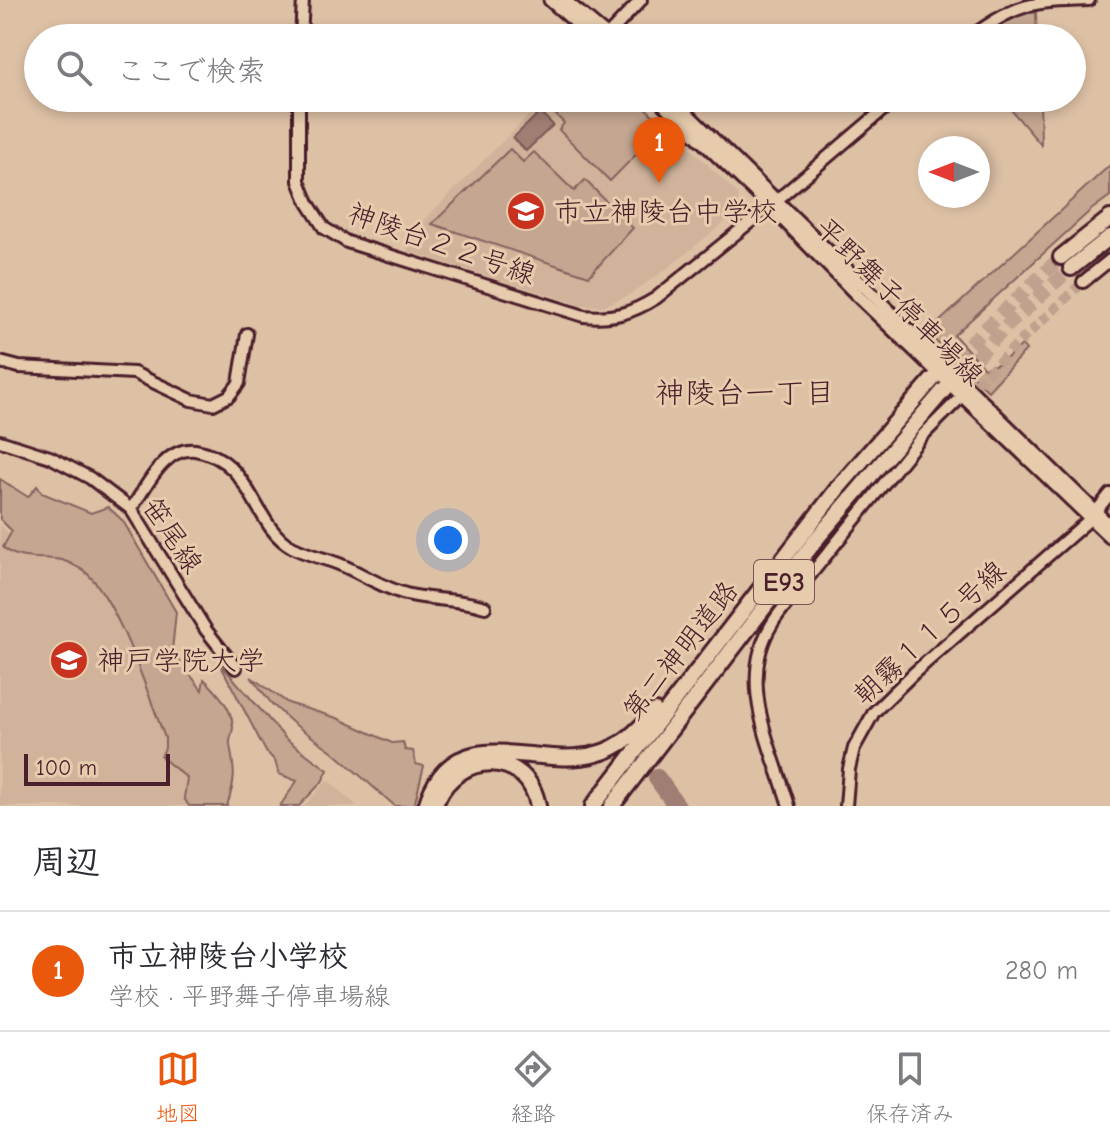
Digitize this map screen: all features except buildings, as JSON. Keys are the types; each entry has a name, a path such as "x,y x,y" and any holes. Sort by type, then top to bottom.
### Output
{"highway":[{"path":"1110,218 1066,263 1110,237"},
{"name":"第二神明道路","path":"593,806 838,488 938,384 612,806"},
{"path":"426,806 438,779 466,756 501,751 556,757 595,755 627,739 658,706 681,690"},
{"path":"435,806 453,777 472,766 493,763 522,775 533,789 538,806"}],"main road":[{"path":"550,0 585,24"},
{"path":"564,0 590,24"},
{"name":"平野舞子停車場線","path":"673,112 774,203"},
{"name":"平野舞子停車場線","path":"685,112 1110,537"},
{"name":"平野舞子停車場線","path":"1092,516 1110,526"}],"street":[{"path":"302,24 303,0"},
{"path":"617,24 641,0"},
{"path":"989,24 1023,5 1044,1 1089,0"},
{"name":"神陵台２２号線","path":"299,112 299,181 324,228 347,242 584,316 605,319 638,309 774,203"},
{"path":"774,203 881,112"},
{"path":"1083,282 1110,260"},
{"path":"0,362 19,367 134,373 191,400 213,404 229,396 239,383 247,334"},
{"path":"789,806 756,700 757,665 762,644 771,625 791,599 923,435 957,401"},
{"name":"笹尾線","path":"0,441 50,457 90,478 131,509 206,630 236,668"},
{"path":"131,509 162,464 179,451 196,450 222,461 240,477 267,519 292,547 404,593 468,601 485,607"},
{"name":"朝霧１１５号線","path":"846,806 854,748 874,712 1092,516 1110,494"}],"shaded area":[{"path":"1025,13 1036,13 1036,24 999,24"},
{"name":"市立神陵台中学校","path":"532,112 653,112 738,194 738,211 672,265 629,295 603,306 581,305 407,251 411,233"},
{"path":"540,112 553,125 526,151 513,138"},
{"path":"553,112 650,112 664,126 610,181 559,130 564,123"},
{"path":"1013,112 1040,112 1041,145"},
{"path":"510,149 523,162 534,152 574,191 585,180 633,228 589,276 432,224"},
{"path":"1110,165 1110,196 954,335 984,368 1001,363 1022,345 1026,350 988,391 927,333"},
{"path":"0,479 28,497 37,486 42,493 91,513 108,507 123,521 176,612 172,651 202,690 204,679 230,713 234,776 227,806 189,806 184,798 187,778 161,757 165,738 140,672 117,619 92,578 62,560 23,557 3,547 12,531 0,519"},
{"name":"神戸学院大学","path":"0,525 12,536 104,575 195,806 0,806"},
{"path":"219,662 286,739 328,770 322,782 299,806 280,806 297,781 279,774 275,761 265,750"},
{"path":"251,677 288,703 337,718 392,743 403,742 405,750 413,751 416,764 424,766 414,806 395,806 332,751 294,724 272,704"},
{"path":"328,780 357,806 304,806"}],"waterway":[{"path":"657,778 677,806"}],"tunnel":[{"path":"939,373 1061,257"},
{"path":"947,387 1006,327 1071,268"},
{"path":"965,394 1083,282"}],"place":[{"name":"市立神陵台小学校","path":"659,183"},
{"name":"市立神陵台中学校","path":"526,211"},
{"name":"神戸学院大学","path":"69,660"}],"district":[{"name":"神陵台一丁目","path":"745,393"}]}
